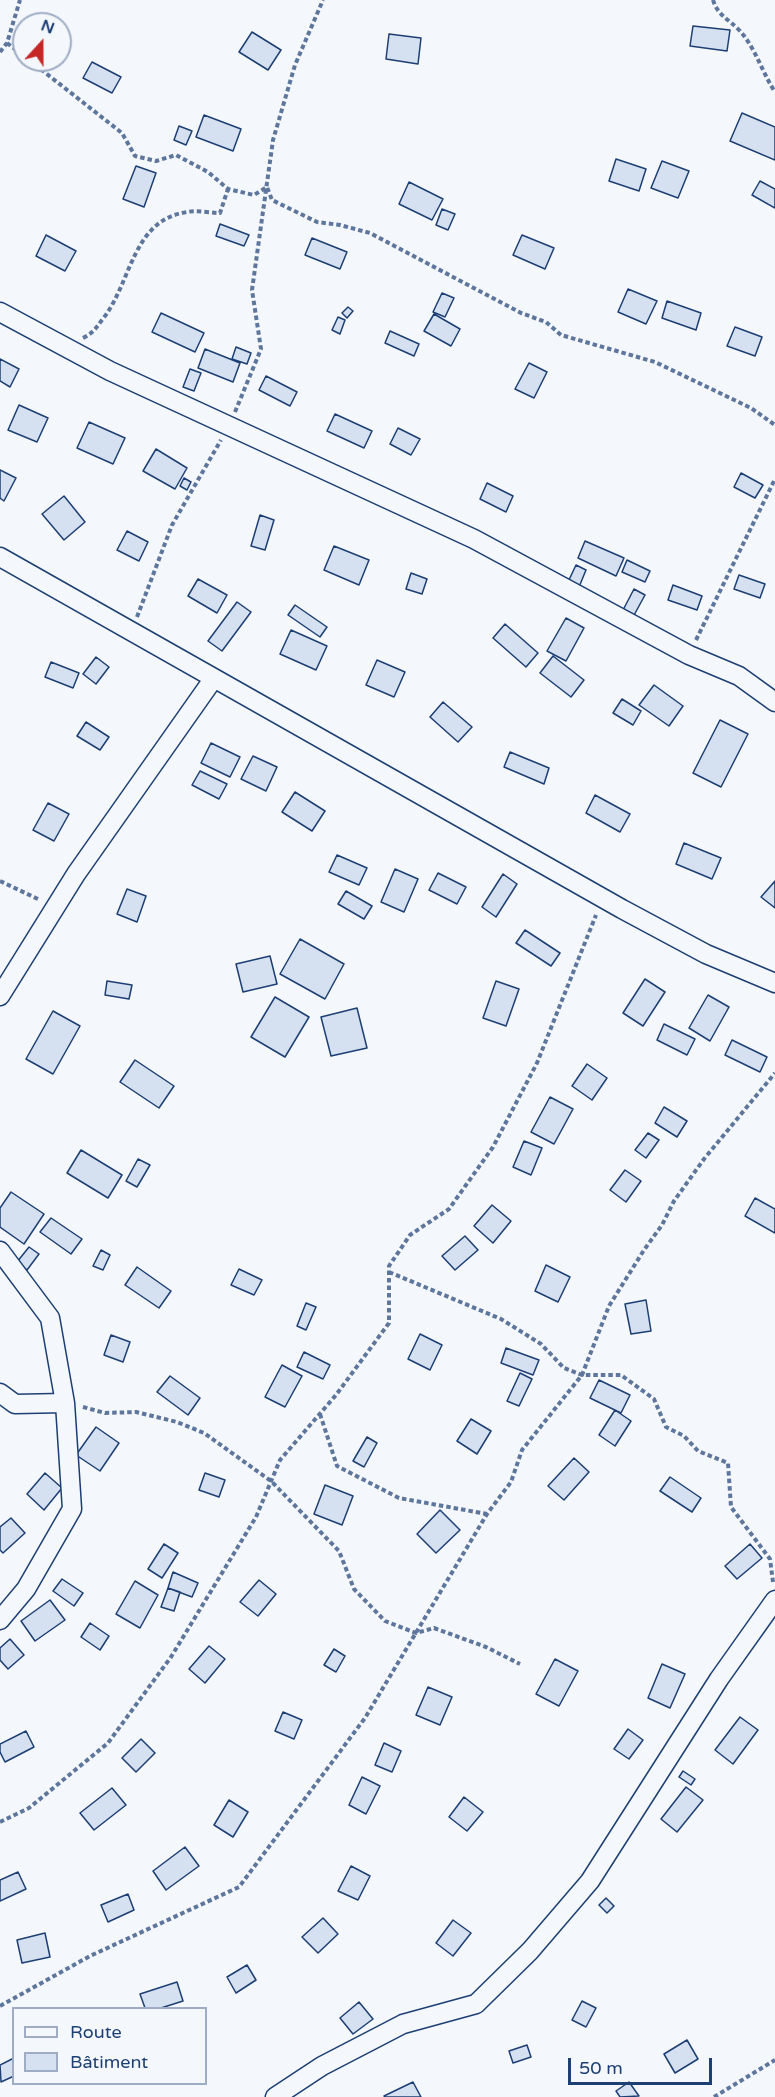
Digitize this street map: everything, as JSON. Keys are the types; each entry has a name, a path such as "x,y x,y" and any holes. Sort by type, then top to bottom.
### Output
{"street":[{"path":"0,312 110,371 474,539 689,655 739,676 775,702"},
{"path":"0,557 603,898 706,954 775,983"},
{"path":"0,996 57,906 214,678"},
{"path":"0,1251 50,1318 65,1403 72,1509 26,1589 0,1620"},
{"path":"0,1394 15,1404 65,1403"},
{"path":"275,2097 322,2066 403,2024 476,2004 522,1959 590,1881 774,1593"}],"path":[{"path":"0,52 7,43 20,0"},
{"path":"131,632 172,525 230,426 261,349 252,290 273,140 295,65 323,0"},
{"path":"713,0 723,18 739,30 754,50 775,92"},
{"path":"7,43 12,47"},
{"path":"44,72 122,133 135,156 156,161 176,155 208,172 228,189 254,195 267,187"},
{"path":"267,187 272,200 304,218 370,233 521,313 546,322 561,335 655,362 751,408 775,425"},
{"path":"63,345 92,334 114,304 130,260 154,226 187,212 220,213 228,189"},
{"path":"689,655 775,479"},
{"path":"0,881 26,896 57,906"},
{"path":"0,1822 29,1808 108,1743 171,1656 256,1517 280,1460 320,1414 389,1323 389,1266 410,1235 449,1209 493,1147 537,1063 564,989 603,898"},
{"path":"0,2006 90,1956 239,1887 365,1718 487,1514 511,1482 522,1450 582,1375 609,1306 662,1225 674,1201 704,1159 775,1072"},
{"path":"389,1272 501,1319 541,1344 564,1368 582,1375 621,1375 654,1399 666,1427 684,1436 698,1450 728,1463 731,1508 770,1559 774,1593"},
{"path":"65,1403 105,1413 136,1412 177,1422 204,1433 271,1481 339,1551 354,1589 385,1621 416,1633 434,1628 486,1647 520,1664"},
{"path":"320,1414 337,1466 399,1498 487,1514"},
{"path":"714,2097 775,2060"}],"building":[{"path":"693,26 730,30 727,51 690,46"},
{"path":"252,32 281,50 268,70 239,52"},
{"path":"389,34 421,38 418,64 386,59"},
{"path":"92,62 121,77 112,93 83,78"},
{"path":"742,113 775,127 775,160 730,141"},
{"path":"204,115 241,129 233,151 196,137"},
{"path":"179,126 192,131 186,145 174,140"},
{"path":"616,159 646,169 639,191 609,181"},
{"path":"662,161 689,171 678,198 651,188"},
{"path":"136,166 156,173 144,207 123,199"},
{"path":"760,181 775,189 775,208 752,195"},
{"path":"409,182 443,199 432,220 399,204"},
{"path":"442,209 455,214 448,230 436,225"},
{"path":"220,224 249,235 244,246 216,236"},
{"path":"46,235 76,251 65,271 36,256"},
{"path":"522,235 554,248 545,269 513,255"},
{"path":"312,238 347,252 340,269 305,255"},
{"path":"628,289 657,301 646,324 618,312"},
{"path":"442,293 454,298 445,317 433,312"},
{"path":"667,301 701,313 696,330 662,318"},
{"path":"348,307 353,311 347,318 342,313"},
{"path":"161,313 204,333 195,352 152,332"},
{"path":"434,314 460,329 451,346 424,331"},
{"path":"338,317 345,320 340,334 332,330"},
{"path":"735,327 762,337 755,356 727,346"},
{"path":"390,331 419,344 414,356 385,343"},
{"path":"236,347 251,353 247,364 232,359"},
{"path":"205,349 240,363 233,382 198,368"},
{"path":"0,359 19,369 10,387 0,381"},
{"path":"529,363 547,372 534,398 515,389"},
{"path":"190,369 201,373 194,391 183,387"},
{"path":"266,376 297,392 290,406 259,390"},
{"path":"19,405 48,418 37,442 8,430"},
{"path":"335,414 372,431 364,448 327,431"},
{"path":"89,422 125,438 113,464 77,448"},
{"path":"398,428 420,439 411,455 390,444"},
{"path":"156,449 187,468 175,489 143,471"},
{"path":"0,470 16,478 4,501 0,498"},
{"path":"741,473 763,485 755,498 734,487"},
{"path":"184,478 191,482 187,490 180,486"},
{"path":"487,483 513,496 506,512 480,499"},
{"path":"64,496 85,522 64,540 42,514"},
{"path":"260,515 274,520 265,550 251,546"},
{"path":"127,531 148,542 139,561 117,550"},
{"path":"585,541 624,558 616,576 578,558"},
{"path":"334,546 369,560 359,585 324,570"},
{"path":"627,560 650,571 645,582 622,572"},
{"path":"576,565 586,570 579,587 568,582"},
{"path":"411,573 427,579 422,594 406,589"},
{"path":"739,575 765,584 760,598 734,589"},
{"path":"198,579 227,595 217,613 188,596"},
{"path":"673,585 702,596 697,610 668,600"},
{"path":"634,589 645,595 633,617 622,612"},
{"path":"237,602 251,612 222,651 208,641"},
{"path":"295,605 327,627 320,637 288,615"},
{"path":"566,618 584,628 566,661 547,651"},
{"path":"505,624 538,653 526,667 493,638"},
{"path":"291,630 327,646 316,670 280,654"},
{"path":"553,656 584,680 571,697 540,673"},
{"path":"96,657 109,667 96,684 83,674"},
{"path":"377,660 405,672 394,697 366,685"},
{"path":"51,662 79,673 73,688 45,677"},
{"path":"654,685 683,706 669,726 639,705"},
{"path":"622,699 641,711 633,725 613,713"},
{"path":"443,702 472,727 458,742 430,717"},
{"path":"720,720 748,734 721,787 693,773"},
{"path":"86,722 109,737 100,750 77,736"},
{"path":"211,743 240,757 230,777 201,763"},
{"path":"510,752 549,768 544,784 504,767"},
{"path":"253,756 277,767 266,791 241,779"},
{"path":"200,771 227,784 219,799 192,785"},
{"path":"295,792 325,811 312,831 282,812"},
{"path":"595,795 630,814 620,832 586,813"},
{"path":"48,803 69,814 54,841 33,830"},
{"path":"684,843 721,858 712,879 676,864"},
{"path":"337,855 367,868 359,885 329,872"},
{"path":"395,869 418,879 404,912 381,902"},
{"path":"438,873 466,887 457,904 429,890"},
{"path":"503,874 517,884 496,917 482,907"},
{"path":"775,881 775,908 761,897"},
{"path":"127,889 146,896 137,922 117,914"},
{"path":"346,891 372,906 364,919 338,904"},
{"path":"525,930 560,953 551,966 516,943"},
{"path":"300,939 344,964 325,999 280,974"},
{"path":"270,956 277,984 243,992 236,964"},
{"path":"645,979 665,992 643,1026 623,1013"},
{"path":"107,981 132,985 129,999 105,995"},
{"path":"496,981 519,989 506,1026 483,1018"},
{"path":"708,995 729,1007 710,1041 689,1028"},
{"path":"275,997 309,1017 285,1057 251,1037"},
{"path":"357,1008 367,1048 331,1056 321,1017"},
{"path":"53,1011 80,1026 53,1074 26,1059"},
{"path":"664,1024 695,1039 687,1055 657,1040"},
{"path":"732,1040 767,1057 760,1072 725,1055"},
{"path":"135,1060 174,1086 159,1108 120,1082"},
{"path":"587,1064 607,1078 592,1100 572,1086"},
{"path":"550,1097 573,1109 554,1144 531,1132"},
{"path":"664,1107 687,1121 677,1137 655,1123"},
{"path":"648,1133 659,1140 646,1158 635,1150"},
{"path":"524,1141 542,1148 531,1175 513,1167"},
{"path":"81,1150 122,1175 108,1198 67,1173"},
{"path":"138,1159 150,1165 137,1187 126,1181"},
{"path":"625,1170 641,1181 626,1202 610,1190"},
{"path":"11,1192 44,1214 24,1244 0,1227 0,1208"},
{"path":"755,1198 775,1209 775,1233 745,1216"},
{"path":"492,1205 511,1221 493,1243 474,1226"},
{"path":"51,1218 82,1239 71,1254 40,1232"},
{"path":"465,1236 478,1250 455,1270 442,1256"},
{"path":"29,1247 39,1254 27,1270 17,1262"},
{"path":"101,1250 110,1255 103,1270 93,1266"},
{"path":"546,1265 570,1277 558,1302 535,1291"},
{"path":"137,1267 171,1291 159,1308 125,1285"},
{"path":"239,1269 262,1280 254,1295 231,1285"},
{"path":"646,1300 651,1331 631,1334 625,1304"},
{"path":"306,1303 316,1307 306,1330 297,1326"},
{"path":"420,1334 442,1345 430,1370 408,1359"},
{"path":"111,1335 130,1342 123,1362 104,1355"},
{"path":"506,1348 539,1360 533,1375 501,1363"},
{"path":"304,1352 330,1365 323,1379 297,1367"},
{"path":"282,1365 302,1376 285,1407 265,1397"},
{"path":"520,1373 532,1379 519,1406 507,1401"},
{"path":"170,1376 200,1398 188,1415 157,1392"},
{"path":"599,1380 630,1395 621,1413 590,1398"},
{"path":"615,1410 631,1421 615,1446 599,1435"},
{"path":"471,1419 491,1431 477,1454 457,1441"},
{"path":"96,1427 119,1443 100,1471 76,1455"},
{"path":"367,1437 377,1443 364,1467 353,1461"},
{"path":"574,1458 589,1472 564,1500 548,1486"},
{"path":"45,1473 62,1488 44,1510 27,1494"},
{"path":"205,1473 225,1480 219,1497 199,1490"},
{"path":"670,1477 701,1498 692,1512 660,1491"},
{"path":"325,1485 353,1496 342,1525 314,1514"},
{"path":"440,1510 460,1530 436,1553 417,1534"},
{"path":"11,1518 25,1533 3,1553 0,1550 0,1527"},
{"path":"164,1544 178,1553 162,1578 148,1569"},
{"path":"750,1544 762,1558 737,1579 725,1566"},
{"path":"173,1572 198,1583 192,1597 168,1588"},
{"path":"62,1579 83,1593 74,1606 53,1591"},
{"path":"259,1580 276,1594 258,1616 240,1602"},
{"path":"135,1581 158,1595 140,1628 116,1614"},
{"path":"168,1588 180,1592 174,1611 161,1607"},
{"path":"50,1600 65,1620 35,1641 21,1621"},
{"path":"90,1623 109,1636 100,1650 81,1637"},
{"path":"10,1639 24,1655 8,1669 0,1660 0,1648"},
{"path":"209,1646 225,1659 205,1683 189,1669"},
{"path":"334,1649 345,1656 336,1672 324,1665"},
{"path":"555,1659 578,1671 559,1706 536,1694"},
{"path":"662,1664 685,1674 670,1708 648,1698"},
{"path":"428,1687 452,1697 440,1725 416,1715"},
{"path":"283,1712 302,1720 294,1739 275,1731"},
{"path":"740,1717 758,1730 733,1764 715,1750"},
{"path":"628,1729 643,1740 629,1759 614,1749"},
{"path":"26,1731 34,1747 5,1762 0,1752 0,1744"},
{"path":"141,1739 155,1753 136,1772 122,1758"},
{"path":"384,1743 401,1751 392,1772 375,1765"},
{"path":"683,1771 695,1779 691,1785 679,1777"},
{"path":"362,1777 380,1786 366,1814 349,1805"},
{"path":"686,1787 703,1800 677,1832 661,1819"},
{"path":"112,1788 126,1805 94,1830 80,1813"},
{"path":"464,1797 483,1812 467,1831 449,1817"},
{"path":"229,1800 248,1812 233,1837 214,1825"},
{"path":"185,1847 199,1866 166,1890 153,1871"},
{"path":"351,1866 370,1876 358,1900 338,1891"},
{"path":"18,1872 26,1889 0,1901 0,1880"},
{"path":"128,1894 134,1910 108,1922 101,1905"},
{"path":"606,1898 614,1906 607,1913 599,1905"},
{"path":"323,1918 338,1934 318,1953 302,1937"},
{"path":"453,1920 471,1933 453,1956 436,1943"},
{"path":"45,1933 50,1957 22,1963 17,1940"},
{"path":"247,1965 256,1980 236,1993 227,1977"},
{"path":"177,1982 183,2001 164,2007 145,2007 140,1994"},
{"path":"582,2001 596,2008 586,2027 572,2020"},
{"path":"359,2002 373,2019 353,2034 340,2018"},
{"path":"687,2040 698,2059 675,2073 664,2054"},
{"path":"527,2045 531,2057 513,2063 509,2051"},
{"path":"12,2059 12,2077 1,2082 0,2065"},
{"path":"413,2082 421,2097 384,2096"},
{"path":"629,2082 639,2096 620,2097 616,2091"}]}
